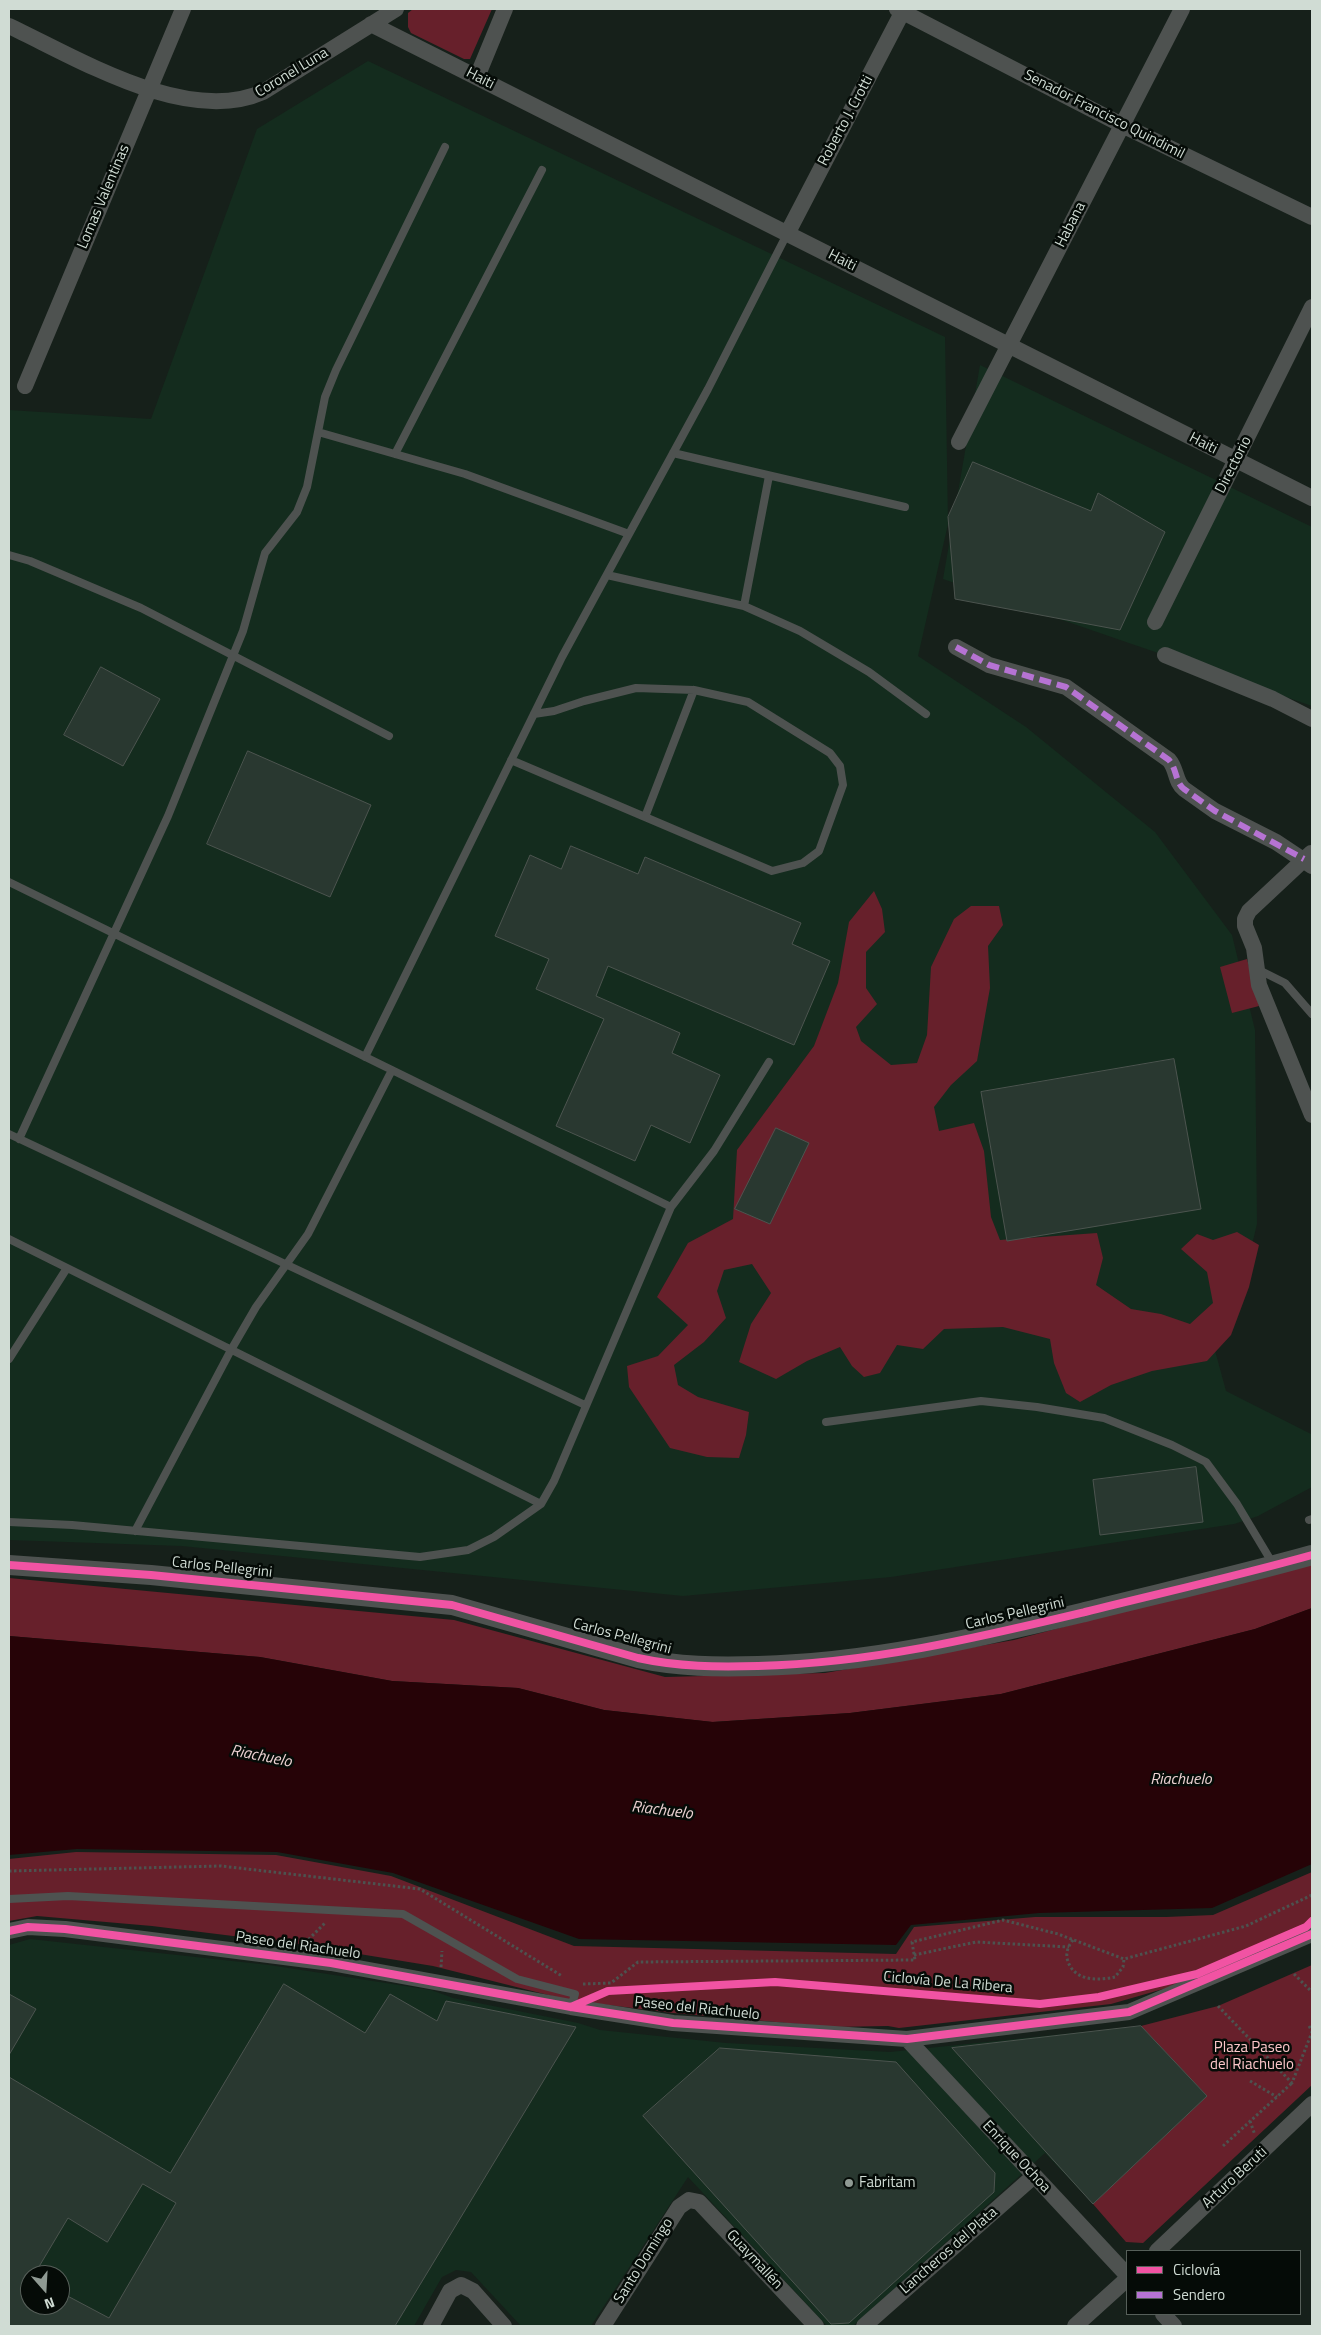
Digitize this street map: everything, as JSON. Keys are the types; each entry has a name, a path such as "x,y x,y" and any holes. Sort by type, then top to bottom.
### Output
{"street":[{"name":"Lomas Valentinas","path":"25,386 182,9"},
{"name":"Coronel Luna","path":"9,26 124,80 149,89 174,96 228,101 250,98 263,92 396,9"},
{"path":"477,77 505,9"},
{"name":"Habana","path":"959,442 1182,9"},
{"name":"Senador Francisco Quindimil","path":"901,10 1122,125 1312,217"},
{"name":"Roberto J. Crotti","path":"787,234 901,10"},
{"name":"Haiti","path":"371,24 1312,498"},
{"name":"Directorio","path":"1155,622 1312,307"},
{"path":"956,647 989,665 1066,687 1169,760 1174,766 1179,786 1215,811 1309,859 1249,911 1244,919 1254,948 1263,994 1312,1115"},
{"path":"1165,655 1273,699 1312,719"},
{"name":"Carlos Pellegrini","path":"9,1565 152,1575 452,1605 638,1658 666,1664 697,1667 790,1665 882,1656 1038,1623 1274,1566 1312,1555"},
{"name":"Paseo del Riachuelo","path":"9,1931 28,1927 65,1929 291,1958 673,2023 907,2039 1129,2012 1312,1934"},
{"name":"Enrique Ochoa","path":"907,2039 1126,2274"},
{"name":"Arturo Beruti","path":"1158,2250 1312,2104"},
{"name":"Lancheros del Plata","path":"864,2326 1034,2176"},
{"name":"Santo Domingo","path":"603,2326 679,2206 689,2200"},
{"name":"Guaymallén","path":"689,2200 699,2202 816,2326"},
{"path":"1075,2326 1126,2280"},
{"path":"431,2326 450,2291 461,2286 473,2291 504,2326"},
{"path":"1164,2315 1174,2326"}],"lane":[{"path":"19,1139 168,816 243,631 265,553 297,512 307,488 325,397 336,370 446,147"},
{"path":"395,454 542,170"},
{"path":"366,1057 562,658 673,453 787,234"},
{"path":"318,432 465,474 629,534"},
{"path":"673,453 905,508"},
{"path":"744,606 769,476"},
{"path":"9,555 30,561 141,608 389,736"},
{"path":"607,575 744,606 816,640 869,672 926,714"},
{"path":"512,760 772,871 803,863 819,852 843,785 840,766 830,753 748,702 694,690 636,688 584,701 554,711 534,714"},
{"path":"645,817 694,690"},
{"path":"9,882 671,1207"},
{"path":"1257,969 1285,983 1312,1014"},
{"path":"9,1522 72,1525 420,1557 468,1550 494,1537 541,1504 554,1481 671,1207 714,1151 769,1062"},
{"path":"135,1531 231,1350 256,1307 308,1234 392,1070"},
{"path":"9,1134 585,1405"},
{"path":"9,1239 541,1504"},
{"path":"9,1359 67,1268"},
{"path":"826,1422 981,1401 1037,1407 1104,1418 1206,1462 1237,1504 1274,1566"},
{"path":"9,1899 68,1896 403,1914 517,1979 574,1994 571,2007"}],"path":[{"path":"9,1871 221,1866 420,1889 568,1980"},
{"path":"576,1985 611,1982 638,1962 914,1960 912,1942 1003,1920 1074,1940 1124,1959 1246,1926 1312,1894"},
{"path":"291,1958 338,1910"},
{"path":"439,1983 444,1937"},
{"path":"1074,1940 1069,1947 1067,1955 1069,1965 1078,1975 1090,1979 1115,1978 1123,1967 1124,1959"},
{"path":"914,1955 976,1942 1069,1947"},
{"path":"1294,1974 1312,1992"},
{"path":"608,1991 618,1990"},
{"path":"1218,2006 1292,2083"},
{"path":"1223,2146 1292,2083 1312,2032 1309,2026"},
{"path":"1250,2081 1277,2096"},
{"path":"1250,2121 1256,2137"}],"shaded area":[{"path":"368,61 945,337 948,524 918,656 1026,727 1155,832 1232,935 1255,1030 1257,1224 1237,1307 1211,1336 1226,1391 1311,1434 1312,1487 1258,1516 1234,1524 891,1577 683,1596 182,1546 9,1540 9,410 151,419 257,129"},
{"path":"980,365 1312,527 1312,706 943,579"},
{"path":"30,1939 269,1965 431,1990 453,1998 578,2023 600,2030 726,2043 890,2052 1141,2026 1207,2096 1093,2204 1045,2153 853,2326 827,2326 688,2177 591,2326 521,2326 471,2272 456,2270 442,2277 414,2326 9,2326 9,1945"}],"green space":[{"path":"413,9 492,9 470,59 464,59 411,33 408,27 408,13"},
{"path":"874,891 882,909 885,932 866,952 866,988 877,1004 856,1027 861,1041 891,1065 917,1063 927,1035 931,967 954,919 971,906 999,906 1003,925 988,946 990,988 977,1061 951,1085 934,1107 939,1131 974,1123 984,1151 991,1217 1000,1240 1097,1233 1103,1258 1096,1285 1131,1309 1161,1314 1190,1324 1213,1303 1207,1272 1181,1249 1197,1234 1213,1240 1237,1232 1259,1245 1249,1287 1231,1335 1207,1361 1152,1371 1111,1385 1080,1402 1066,1393 1054,1363 1050,1339 1003,1327 944,1329 923,1349 897,1345 880,1373 864,1377 852,1366 840,1347 807,1361 776,1379 739,1362 751,1324 771,1293 752,1264 724,1270 717,1291 726,1318 704,1342 674,1365 678,1385 698,1397 749,1412 746,1435 739,1458 707,1457 670,1448 629,1387 627,1366 658,1356 688,1325 657,1297 688,1243 733,1219 737,1150 814,1046 838,983 849,922"},
{"path":"1247,959 1259,1006 1232,1013 1220,967"},
{"path":"1312,1561 1312,1608 1255,1629 1001,1694 850,1713 712,1722 604,1710 518,1688 392,1681 260,1657 9,1636 9,1578 454,1620 665,1677 825,1673 1014,1640"},
{"path":"76,1852 276,1855 391,1876 574,1946 896,1954 914,1927 1035,1917 1213,1915 1312,1872 1312,1928 1177,1985 1111,2004 899,2028 888,2026 833,2027 673,2013 568,2000 433,1966 298,1944 152,1926 37,1916 9,1921 9,1859"},
{"name":"Plaza Paseo del Riachuelo","path":"1312,1965 1312,2085 1143,2243 1126,2242 1093,2204 1207,2096 1141,2026 1218,2006"}],"water":[{"name":"Riachuelo","path":"1312,1608 1312,1864 1212,1908 1039,1913 911,1925 896,1945 579,1939 393,1873 277,1852 77,1849 9,1855 9,1636 260,1657 392,1681 518,1688 604,1710 713,1722 850,1713 1001,1694 1255,1629"}],"building":[{"path":"973,462 1091,511 1098,493 1165,532 1120,630 955,599 948,517"},
{"path":"101,667 160,699 123,766 64,735"},
{"path":"248,751 371,805 330,897 207,844"},
{"path":"571,846 638,874 645,857 801,923 792,944 830,961 794,1045 608,966 596,996 680,1033 672,1053 720,1075 690,1143 651,1125 635,1161 556,1126 604,1019 536,989 549,959 495,936 530,855 561,869"},
{"path":"1174,1059 1201,1209 1007,1241 981,1092"},
{"path":"776,1128 809,1143 770,1224 735,1209"},
{"path":"1196,1467 1203,1522 1100,1535 1093,1480"},
{"path":"284,1984 365,2033 390,1994 437,2021 446,2001 576,2027 395,2326 9,2326 9,2077 170,2173","holes":["143,2184 176,2203 109,2318 70,2297 70,2315 20,2315 20,2265 40,2265 68,2218 107,2242"]},
{"path":"9,1994 36,2009 9,2055"},
{"path":"1141,2026 1207,2096 1093,2204 952,2048"},
{"name":"Fabritam","path":"720,2048 896,2062 995,2173 994,2192 849,2323 831,2324 643,2116"}],"marked path":[{"path":"956,647 989,665 1066,687 1169,760 1179,783 1184,789 1215,811 1304,859"}],"cycle path":[{"path":"9,1565 151,1575 452,1605 653,1661 698,1666 758,1666 842,1660 964,1640 1085,1612 1312,1555"},
{"name":"Ciclovía De La Ribera","path":"571,2007 608,1991 775,1982 1040,2004 1099,1997 1197,1974 1306,1927 1312,1921"},
{"path":"9,1931 28,1927 65,1929 331,1963 571,2007 673,2023 907,2039 1129,2012 1312,1934"}],"place":[{"name":"Fabritam","path":"849,2183"}]}
